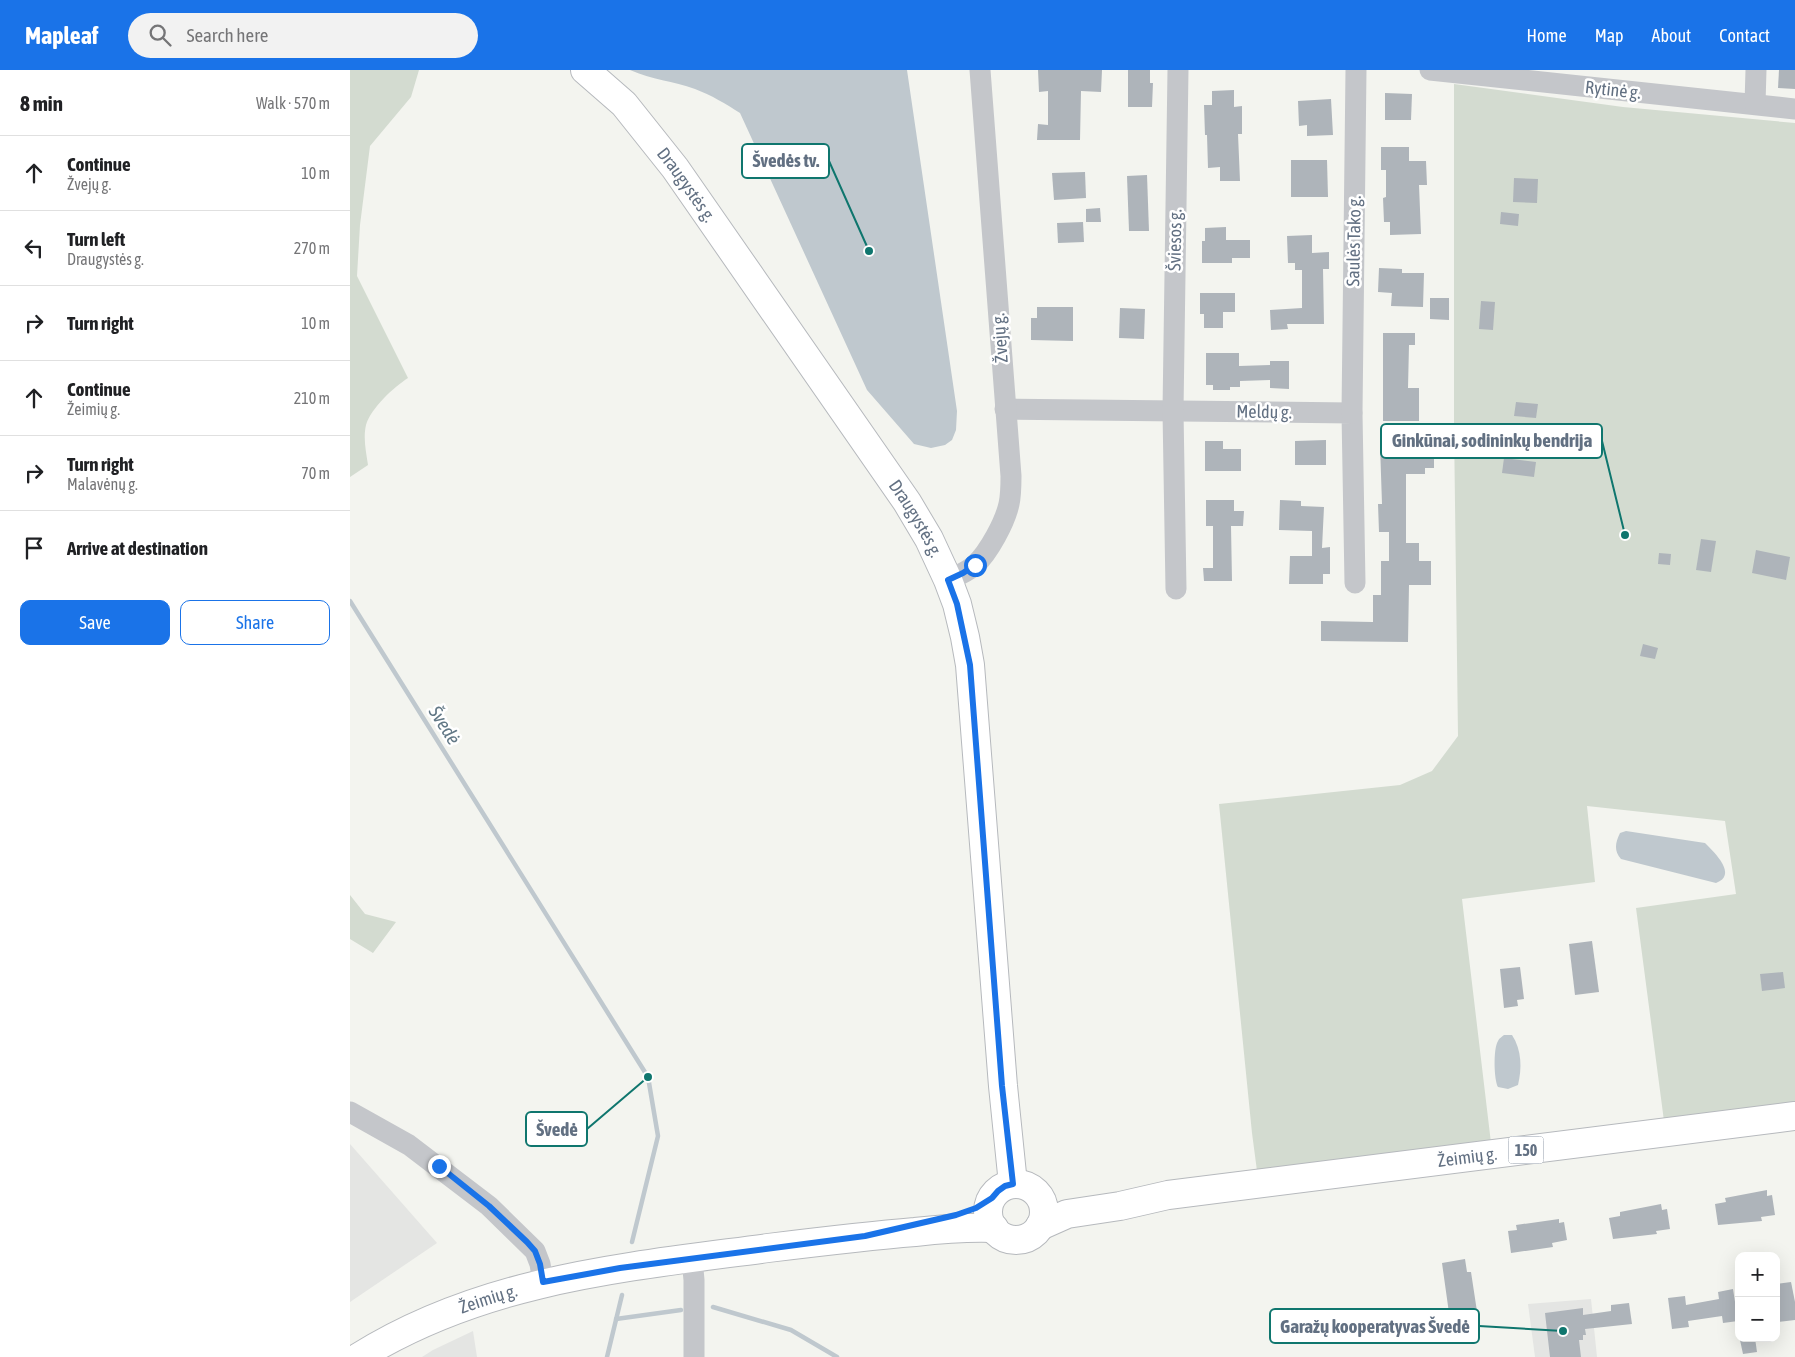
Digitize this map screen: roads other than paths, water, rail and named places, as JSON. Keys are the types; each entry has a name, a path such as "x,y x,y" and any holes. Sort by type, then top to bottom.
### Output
{"main road":[{"name":"Draugystės g.","path":"585,70 624,104 675,168 883,465 928,539 948,580 961,620 970,665 1002,1086 1003,1191"},
{"name":"Žeimių g.","path":"1040,1226 1067,1214 1120,1206 1168,1195 1795,1116"},
{"path":"1022,1184 1029,1187 1040,1198 1044,1212 1040,1226 1034,1233 1018,1239 1009,1238 994,1228 989,1214 1003,1191 1022,1184"},
{"name":"Žeimių g.","path":"865,1236 956,1215 976,1208 1003,1191"},
{"name":"Žeimių g.","path":"1040,1198 1118,1194 1168,1195"},
{"name":"Žeimių g.","path":"359,1357 401,1333 431,1319 495,1296 543,1282 594,1273 865,1236 965,1228 994,1228"}],"street":[{"name":"Žvejų g.","path":"948,580 975,565 988,549 1004,520 1009,504 1011,476 980,70"},
{"name":"Šviesos g.","path":"1176,589 1173,411 1178,70"},
{"name":"Saulės Tako g.","path":"1352,413 1356,70"},
{"name":"Rytinė g.","path":"1430,70 1485,73 1624,92 1795,109"},
{"path":"1755,104 1756,70"},
{"name":"Meldų g.","path":"1006,409 1352,413"},
{"path":"1352,413 1355,583"},
{"path":"350,1112 409,1144 489,1206 535,1251 540,1264 543,1282"},
{"path":"692,1259 694,1280 694,1357"}],"waterway":[{"name":"Švedė","path":"350,601 648,1077 658,1136 632,1242"},
{"name":"Švedė","path":"607,1357 622,1295"},
{"path":"713,1307 791,1330 837,1357"},
{"path":"616,1319 681,1310"}],"place":[{"name":"Švedės tv.","path":"869,251"},
{"name":"Ginkūnai, sodininkų bendrija","path":"1625,535"},
{"name":"Švedė","path":"648,1077"},
{"name":"Garažų kooperatyvas Švedė","path":"1563,1331"}]}
